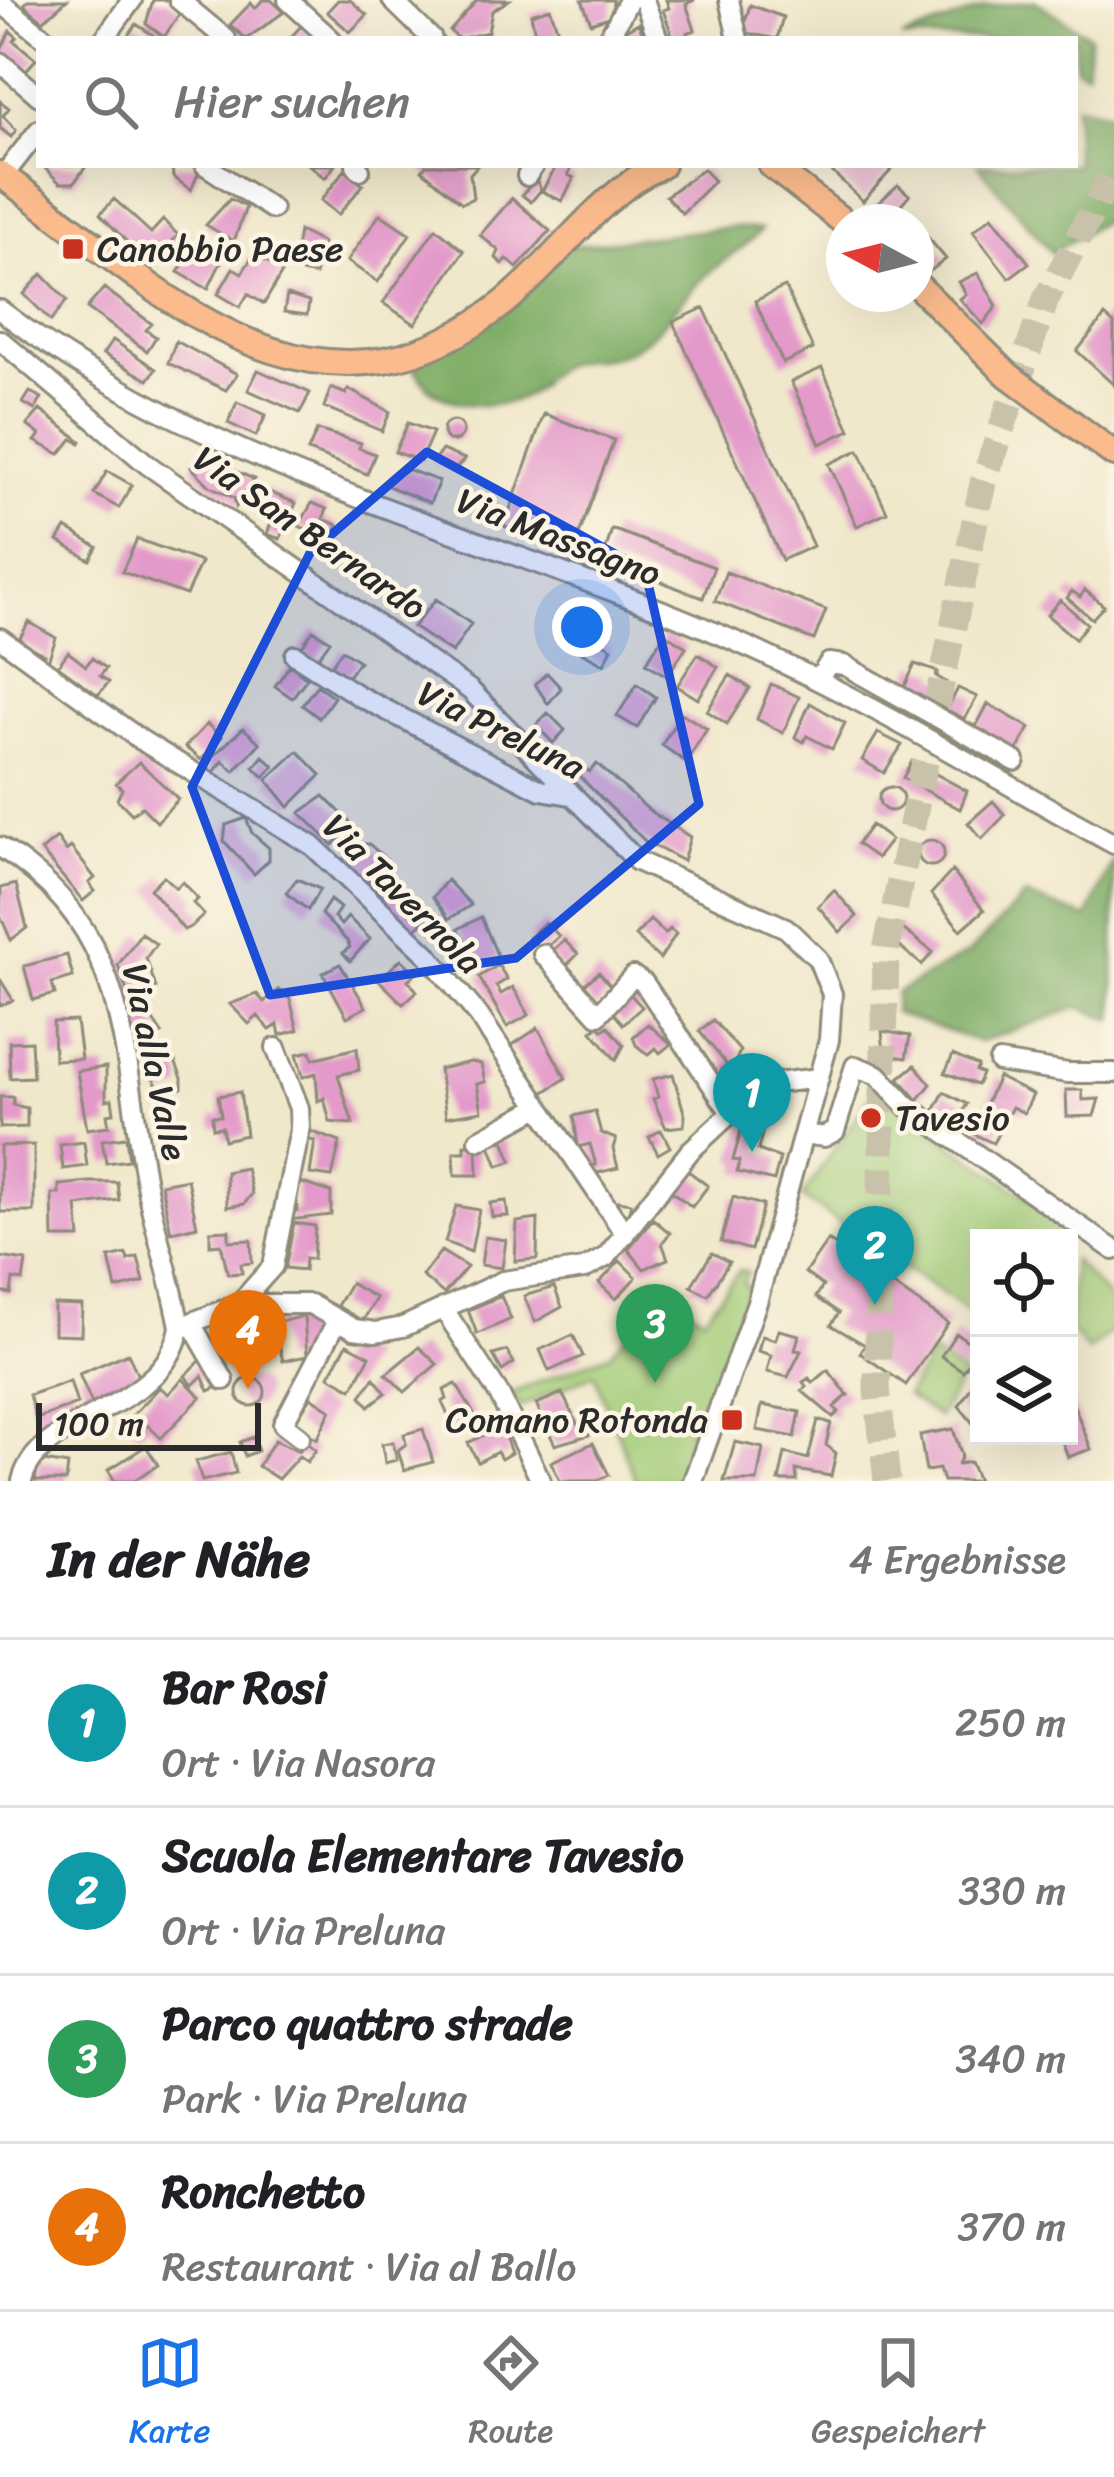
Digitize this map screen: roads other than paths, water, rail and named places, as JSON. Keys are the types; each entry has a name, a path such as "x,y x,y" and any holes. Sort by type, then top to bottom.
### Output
{"main road":[{"path":"2,175 213,329 274,353 346,361 404,352 483,317 622,190 657,168"},
{"path":"775,168 826,208"},
{"path":"934,302 1009,375 1114,454"}],"street":[{"path":"106,36 132,0"},
{"path":"179,0 222,36"},
{"path":"288,0 329,36"},
{"path":"392,0 429,36"},
{"path":"610,36 629,0"},
{"path":"644,0 657,36"},
{"path":"729,0 737,36"},
{"path":"0,2 42,36"},
{"path":"0,62 36,93"},
{"path":"2,175 36,134"},
{"path":"210,168 272,209"},
{"name":"Via Massagno","path":"0,310 92,376 223,444 663,612 818,680 1114,844"},
{"name":"Via San Bernardo","path":"0,340 148,465 451,675 491,709 570,795"},
{"name":"Via Tavernola","path":"0,638 141,740 313,846 428,955 479,1016 625,1234"},
{"name":"Via Preluna","path":"295,655 359,696 541,790 570,795 637,861 786,928 813,951 828,980 833,1010 804,1134 757,1301 693,1481"},
{"path":"818,680 829,663 844,665 1016,760"},
{"name":"Via alla Valle","path":"0,847 62,896 111,977 148,1195 186,1326 224,1380"},
{"path":"543,954 598,1015 633,976 644,983 731,1113"},
{"path":"238,1304 273,1266 300,1129 298,1108 276,1048"},
{"path":"999,1062 1068,1073 1114,1073"},
{"path":"804,1134 824,1137 835,1131 854,1066 878,1075 907,1106 1114,1250"},
{"path":"22,1481 38,1452 136,1391 161,1369 186,1326 238,1304 310,1304 337,1321 376,1332 517,1277 584,1269 606,1257 690,1151 731,1113 776,1083 819,1078"},
{"path":"479,1140 539,1107"},
{"path":"1072,1229 1078,1221"},
{"path":"443,1308 499,1394 541,1481"},
{"path":"300,1437 283,1424 337,1321"}],"tunnel":[{"path":"887,1481 877,1388 886,950 983,483 1046,299 1114,170"}],"place":[{"name":"Canobbio Paese","path":"73,249"},
{"name":"Tavesio","path":"871,1118"},
{"name":"Bar Rosi","path":"752,1152"},
{"name":"Scuola Elementare Tavesio","path":"875,1305"},
{"name":"Parco quattro strade","path":"655,1383"},
{"name":"Ronchetto","path":"248,1389"},
{"name":"Comano Rotonda","path":"732,1420"}]}
